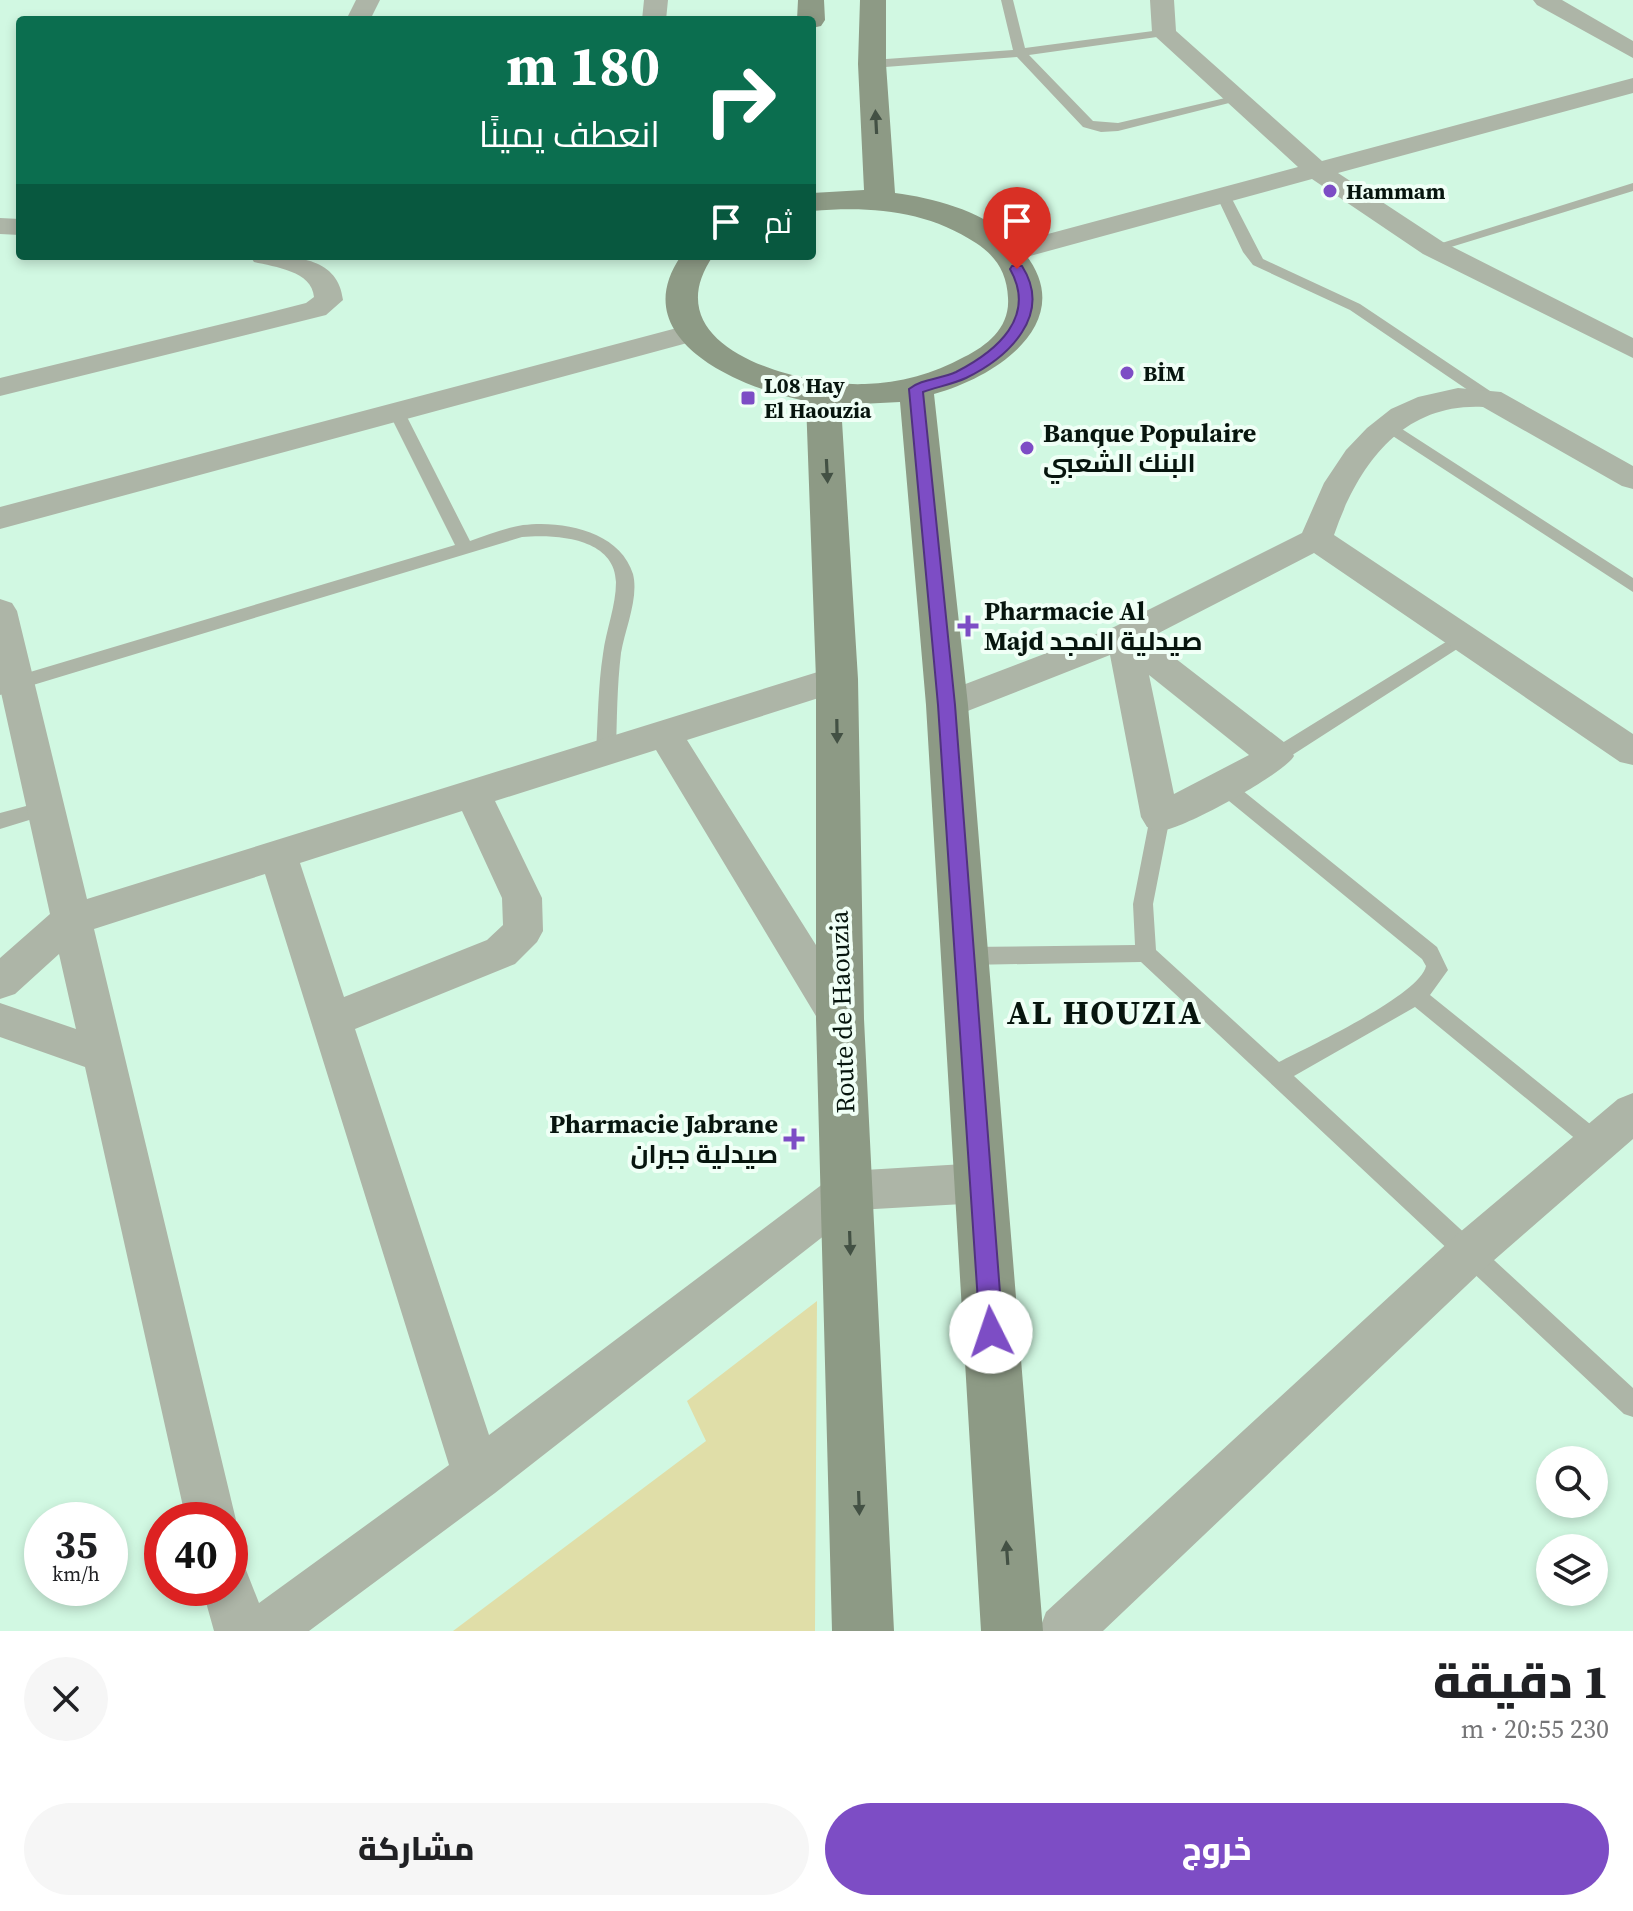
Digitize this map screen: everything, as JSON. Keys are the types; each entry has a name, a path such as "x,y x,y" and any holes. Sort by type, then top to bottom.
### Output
{"street":[{"path":"873,0 872,64 880,200"},
{"path":"1162,0 1164,32 1319,172 1433,248 1633,349"},
{"path":"1545,0 1633,51"},
{"path":"1009,253 1633,85"},
{"path":"694,260 686,271 680,302 692,333 722,361 756,376 823,393 864,395 916,389 960,376 1001,350 1024,318 1026,284 1009,253 976,228 931,210 880,200 816,202"},
{"path":"0,387 316,309 329,300 330,291 322,278 277,260"},
{"path":"0,518 692,333"},
{"path":"916,389 947,705 1012,1631"},
{"name":"Route de Haouzia","path":"823,393 837,679 840,1019 863,1631"},
{"path":"947,705 1124,636 1316,539 1323,513 1338,481 1388,425 1419,406 1446,397 1471,395 1490,398 1633,479"},
{"path":"1316,539 1633,752"},
{"path":"0,611 8,686 45,808 207,1502"},
{"path":"1124,636 1276,756 1225,787 1160,817 1124,636"},
{"path":"0,982 71,920 837,679"},
{"path":"664,733 840,1019"},
{"path":"331,1021 501,952 523,931 522,898 473,794"},
{"path":"278,855 477,1475"},
{"path":"0,1020 103,1056"},
{"path":"1065,1631 1469,1253 1633,1112"},
{"path":"265,1631 477,1475 848,1191 981,1183"},
{"path":"233,1606 240,1631"}],"lane":[{"path":"1007,0 1020,53 1082,120 1101,128 1118,127 1238,99"},
{"path":"872,64 1020,53 1164,32"},
{"path":"1433,248 1633,187"},
{"path":"1224,197 1250,252 1258,262 1355,307 1490,398"},
{"path":"396,411 465,548"},
{"path":"1388,425 1633,586"},
{"path":"8,686 521,531 548,527 597,543 616,558 625,578 612,657 606,752"},
{"path":"1276,756 1462,638"},
{"path":"1225,787 1435,958 1438,969 1432,982 1403,1007 1277,1074"},
{"path":"0,821 45,808"},
{"path":"1146,953 1143,904 1160,817"},
{"path":"966,956 1146,953 1633,1405"},
{"path":"1415,995 1597,1143"}],"shaded area":[{"path":"817,1301 815,1631 453,1631 706,1441 687,1401"}],"place":[{"name":"Hammam","path":"1330,191"},
{"name":"BİM","path":"1127,373"},
{"name":"L08 Hay El Haouzia","path":"748,398"},
{"name":"Banque Populaire البنك الشعبي","path":"1027,448"},
{"name":"Pharmacie Al Majd صيدلية المجد","path":"968,626"},
{"name":"Pharmacie Jabrane صيدلية جبران","path":"794,1139"}],"district":[{"name":"AL HOUZIA","path":"1105,1012"}],"route":[{"path":"991,1332 947,705 916,389 960,376 1001,350 1024,318 1026,284 1017,269"}]}
